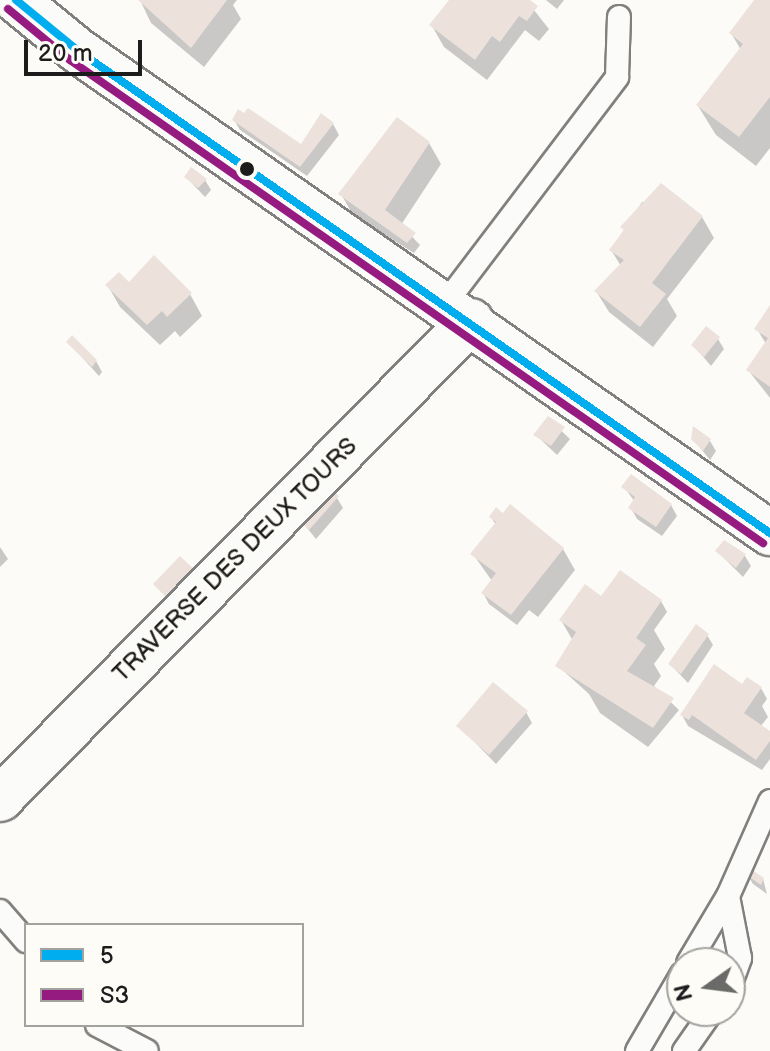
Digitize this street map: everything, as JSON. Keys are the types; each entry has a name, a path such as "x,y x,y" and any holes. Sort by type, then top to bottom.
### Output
{"street":[{"path":"16,0 77,50 458,312 770,533"},
{"name":"TRAVERSE DES DEUX TOURS","path":"0,799 458,312"}],"lane":[{"path":"458,312 617,77 619,17"},
{"path":"698,947 728,896 770,801"},
{"path":"728,896 738,947"},
{"path":"0,911 24,939"},
{"path":"637,1051 666,1001"},
{"path":"100,1027 135,1048"},
{"path":"684,1051 701,1027"}],"building":[{"path":"138,0 227,0 191,48"},
{"path":"449,0 530,0 538,6 527,21 519,16 500,42 492,36 475,60 429,25"},
{"path":"754,0 770,0 770,97 739,137 696,105 743,44 729,33"},
{"path":"248,108 301,144 321,113 334,123 300,167 232,120 238,109 244,113"},
{"path":"397,117 430,142 385,210 416,233 407,243 338,194"},
{"path":"191,167 207,179 198,188 184,177"},
{"path":"661,183 703,216 652,283 666,294 640,327 594,291 624,260 609,250 624,230 620,227"},
{"path":"154,255 192,293 167,317 162,311 147,325 105,285 119,272 129,282"},
{"path":"770,305 770,387 746,370 768,338 754,329"},
{"path":"706,326 720,337 704,357 691,345"},
{"path":"72,335 97,360 92,367 66,342"},
{"path":"548,416 565,427 551,446 533,435"},
{"path":"693,426 711,439 703,451 691,439"},
{"path":"631,474 672,504 656,527 628,508 635,497 621,487"},
{"path":"327,486 339,496 309,530 296,517"},
{"path":"510,504 564,548 511,615 481,593 496,573 470,554 496,522 489,517 496,507 503,513"},
{"path":"724,540 746,554 736,568 715,551"},
{"path":"180,556 198,573 170,601 153,584"},
{"path":"620,570 662,600 636,638 646,645 627,671 674,698 653,728 555,666 576,632 559,620 585,584 601,596"},
{"path":"696,624 709,634 681,674 668,664"},
{"path":"714,664 742,684 747,677 762,687 744,713 770,731 770,741 756,760 692,715 689,720 680,715"},
{"path":"493,682 528,711 489,755 456,726"},
{"path":"748,867 764,878 761,885 745,874"}],"transit line":[{"name":"5","path":"16,0 77,50 770,533"},
{"name":"S3","path":"8,9 70,60 763,543"}]}
